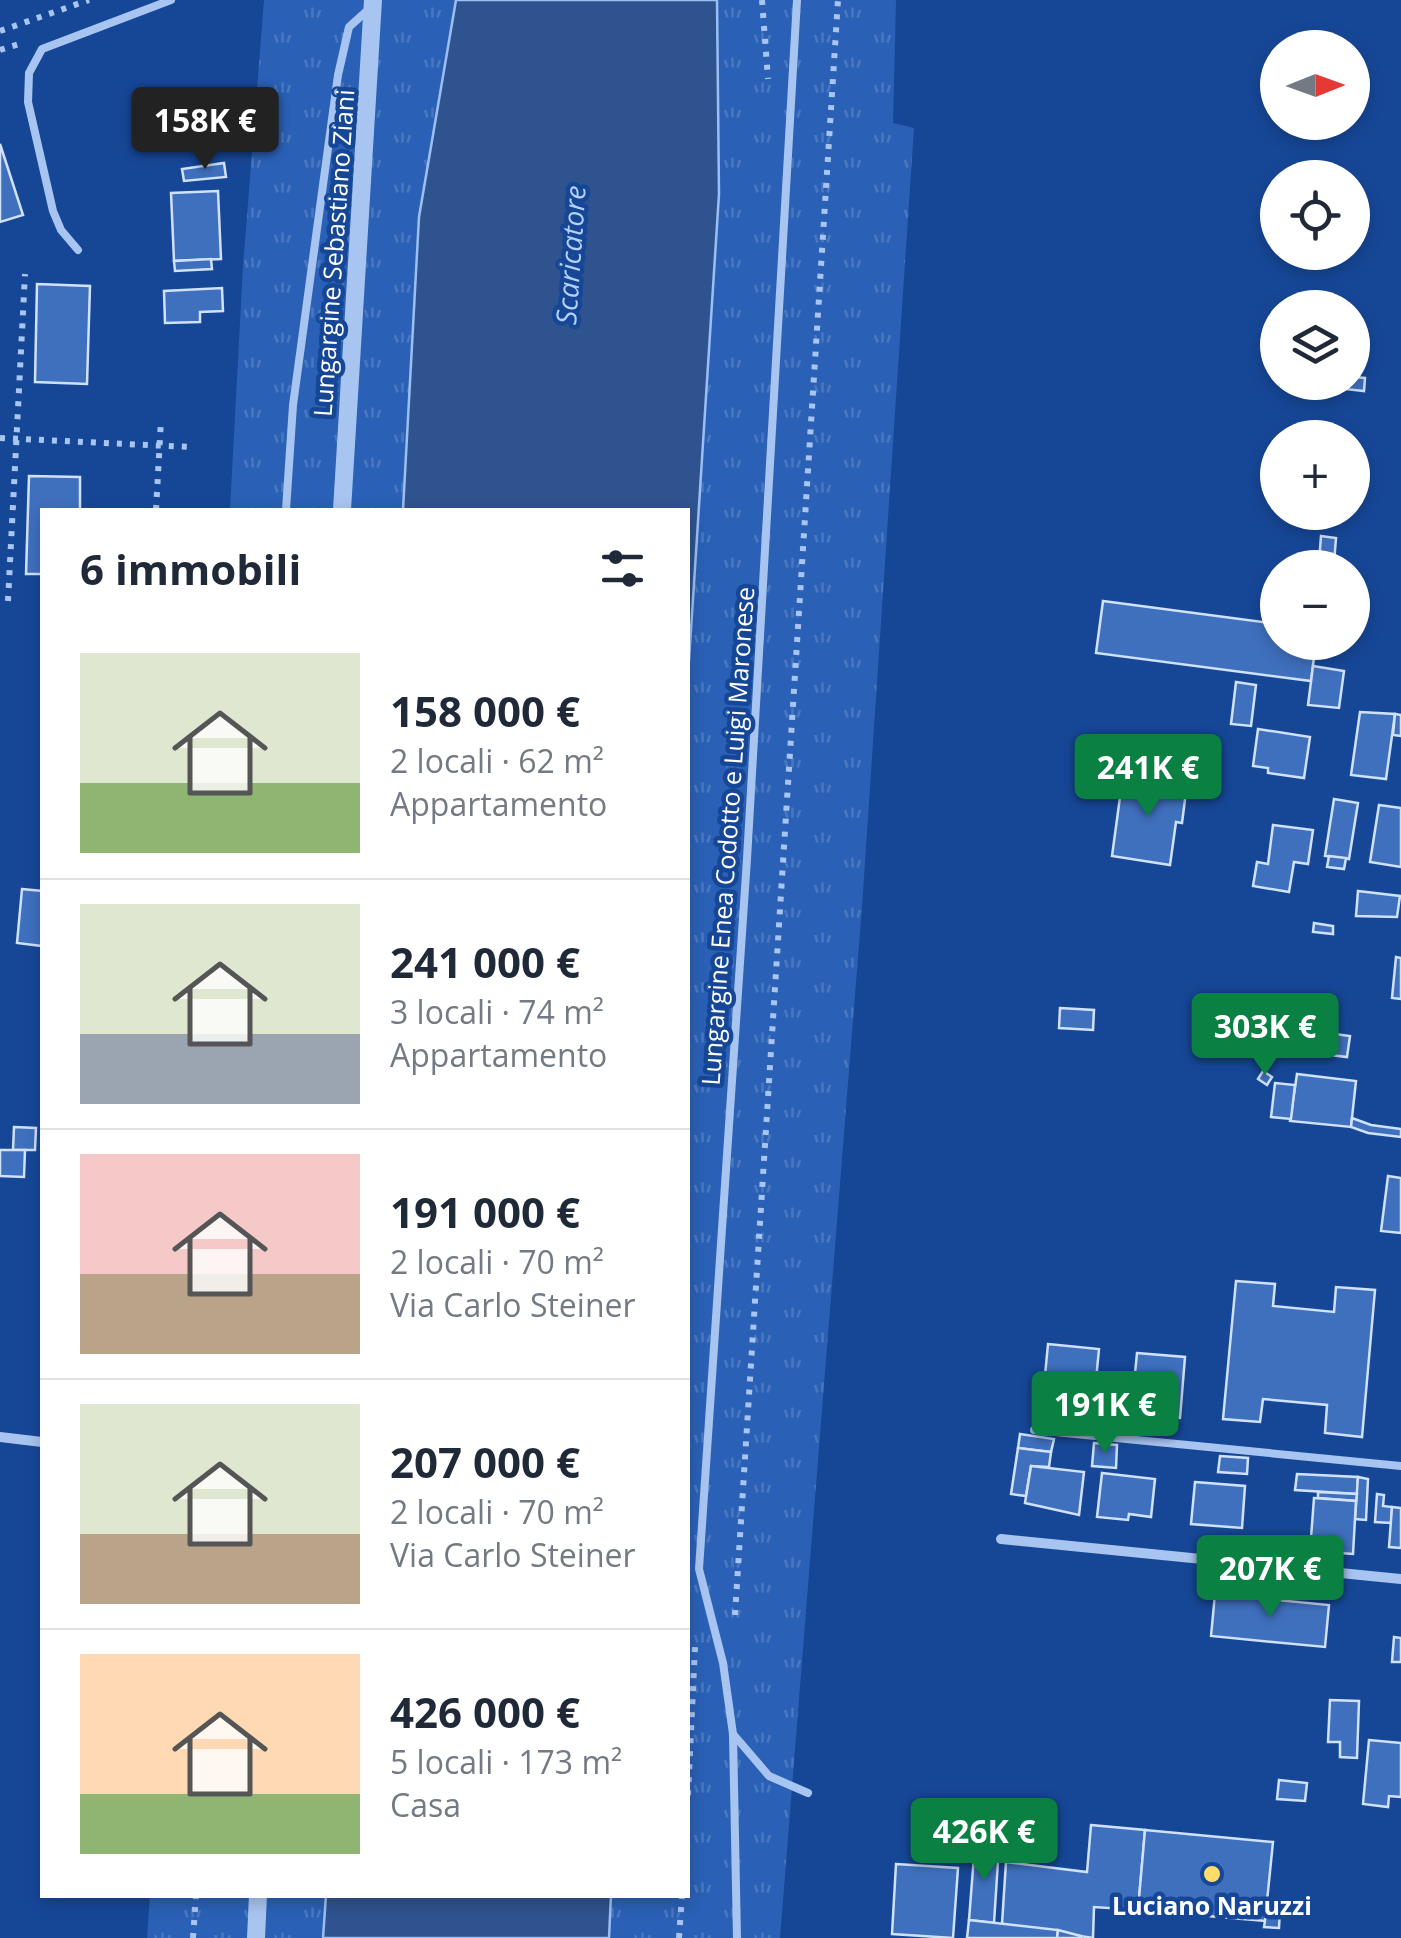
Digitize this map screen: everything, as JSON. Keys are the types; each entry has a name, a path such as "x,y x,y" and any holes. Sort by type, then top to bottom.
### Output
{"street":[{"name":"Lungargine Sebastiano Ziani","path":"342,508 373,3"},
{"path":"0,1436 40,1442"},
{"path":"1001,1539 1401,1579"},
{"path":"256,1938 258,1898"}],"lane":[{"path":"78,250 61,230 53,211 28,102 29,73 42,50 171,0"},
{"name":"Lungargine Enea Codotto e Luigi Maronese","path":"739,1938 732,1734 723,1663 699,1569 748,840 797,0"},
{"path":"286,508 293,405 338,75 350,26 373,3"},
{"path":"1034,1430 1401,1466"},
{"path":"732,1734 769,1776 808,1793"}],"path":[{"path":"0,30 89,0"},
{"path":"736,1624 838,0"},
{"path":"8,601 25,274"},
{"path":"156,508 161,420"},
{"path":"0,438 190,447"},
{"path":"690,1752 695,1644"},
{"path":"192,1938 196,1898"},
{"path":"679,1938 682,1898"}],"green space":[{"path":"264,0 896,0 893,123 914,128 862,907 780,1938 147,1938 150,1898 690,1898 690,508 230,508 243,267"}],"water":[{"name":"Scaricatore","path":"456,0 717,0 719,194 690,646 690,508 403,508 419,217"},
{"path":"326,1898 611,1898 609,1938 323,1938"}],"building":[{"path":"0,144 23,215 0,222"},
{"path":"224,163 226,177 184,181 182,169"},
{"path":"218,191 221,259 174,261 171,193"},
{"path":"211,259 212,269 175,271 174,261"},
{"path":"37,284 90,286 87,384 35,382"},
{"path":"222,288 223,311 200,312 200,322 165,323 164,291"},
{"path":"29,476 80,477 80,508 40,508 40,574 26,574"},
{"path":"1321,536 1336,538 1335,550 1320,550"},
{"path":"1103,601 1260,622 1260,660 1314,660 1311,681 1096,653"},
{"path":"1313,666 1344,671 1339,708 1308,705"},
{"path":"1236,682 1256,685 1251,726 1231,724"},
{"path":"1360,712 1395,714 1386,779 1351,775"},
{"path":"1395,714 1401,715 1401,736 1393,735"},
{"path":"1258,729 1310,737 1304,778 1268,773 1268,768 1253,766"},
{"path":"1123,775 1187,784 1182,823 1176,822 1170,865 1112,856"},
{"path":"1334,799 1358,803 1349,859 1325,856"},
{"path":"1379,805 1401,808 1401,867 1370,862"},
{"path":"1273,825 1313,830 1308,864 1294,862 1289,892 1253,886 1257,862 1268,864"},
{"path":"1329,856 1346,858 1344,869 1327,867"},
{"path":"22,889 40,891 40,946 17,943"},
{"path":"1358,891 1400,896 1397,917 1356,916"},
{"path":"1314,923 1333,926 1333,934 1313,932"},
{"path":"1396,957 1401,958 1401,999 1392,998"},
{"path":"1060,1008 1094,1010 1093,1030 1059,1028"},
{"path":"1298,1029 1350,1036 1347,1057 1296,1051"},
{"path":"1263,1071 1272,1077 1267,1085 1258,1079"},
{"path":"1297,1074 1356,1081 1351,1127 1290,1121"},
{"path":"1275,1083 1295,1085 1291,1119 1271,1117"},
{"path":"1352,1118 1401,1129 1401,1137 1351,1127"},
{"path":"14,1127 36,1128 35,1150 13,1150"},
{"path":"0,1150 25,1150 24,1177 0,1176"},
{"path":"1388,1176 1401,1178 1401,1233 1381,1231"},
{"path":"1236,1281 1275,1284 1273,1306 1334,1312 1336,1287 1375,1290 1362,1437 1325,1433 1327,1405 1263,1399 1260,1422 1223,1419"},
{"path":"1048,1344 1099,1349 1093,1411 1042,1407"},
{"path":"1137,1353 1185,1357 1180,1418 1131,1414"},
{"path":"1020,1434 1054,1439 1051,1452 1018,1448"},
{"path":"1094,1443 1117,1445 1116,1468 1092,1466"},
{"path":"1018,1448 1051,1452 1049,1467 1031,1466 1026,1496 1011,1494"},
{"path":"1220,1456 1248,1458 1247,1474 1218,1472"},
{"path":"1031,1466 1084,1472 1079,1515 1025,1503"},
{"path":"1102,1473 1155,1479 1151,1517 1097,1517"},
{"path":"1297,1474 1358,1477 1357,1494 1295,1490"},
{"path":"1358,1477 1368,1479 1366,1520 1355,1519"},
{"path":"1195,1482 1245,1486 1242,1528 1191,1524"},
{"path":"1318,1492 1357,1494 1356,1501 1318,1498"},
{"path":"1377,1494 1384,1495 1383,1506 1392,1507 1391,1523 1375,1522"},
{"path":"1314,1498 1356,1501 1353,1554 1310,1551"},
{"path":"1392,1507 1401,1508 1401,1548 1389,1547"},
{"path":"1215,1594 1329,1605 1325,1647 1211,1636"},
{"path":"1394,1637 1401,1638 1401,1662 1392,1662"},
{"path":"1330,1700 1359,1701 1357,1758 1340,1757 1340,1742 1328,1742"},
{"path":"1369,1740 1401,1743 1401,1797 1389,1796 1388,1807 1363,1804"},
{"path":"1279,1780 1307,1783 1305,1801 1277,1799"},
{"path":"1091,1825 1145,1830 1138,1910 1094,1907 1093,1938 1002,1924 1006,1862 1087,1872"},
{"path":"1145,1830 1273,1842 1265,1921 1138,1910"},
{"path":"975,1843 999,1846 994,1923 969,1920"},
{"path":"896,1864 958,1868 953,1938 892,1934"},
{"path":"1267,1908 1280,1909 1279,1928 1264,1927"},
{"path":"969,1920 1058,1930 1057,1938 967,1938"},
{"path":"1058,1930 1081,1936 1081,1938 1057,1938"}],"place":[{"name":"Luciano Naruzzi","path":"1212,1874"}]}
